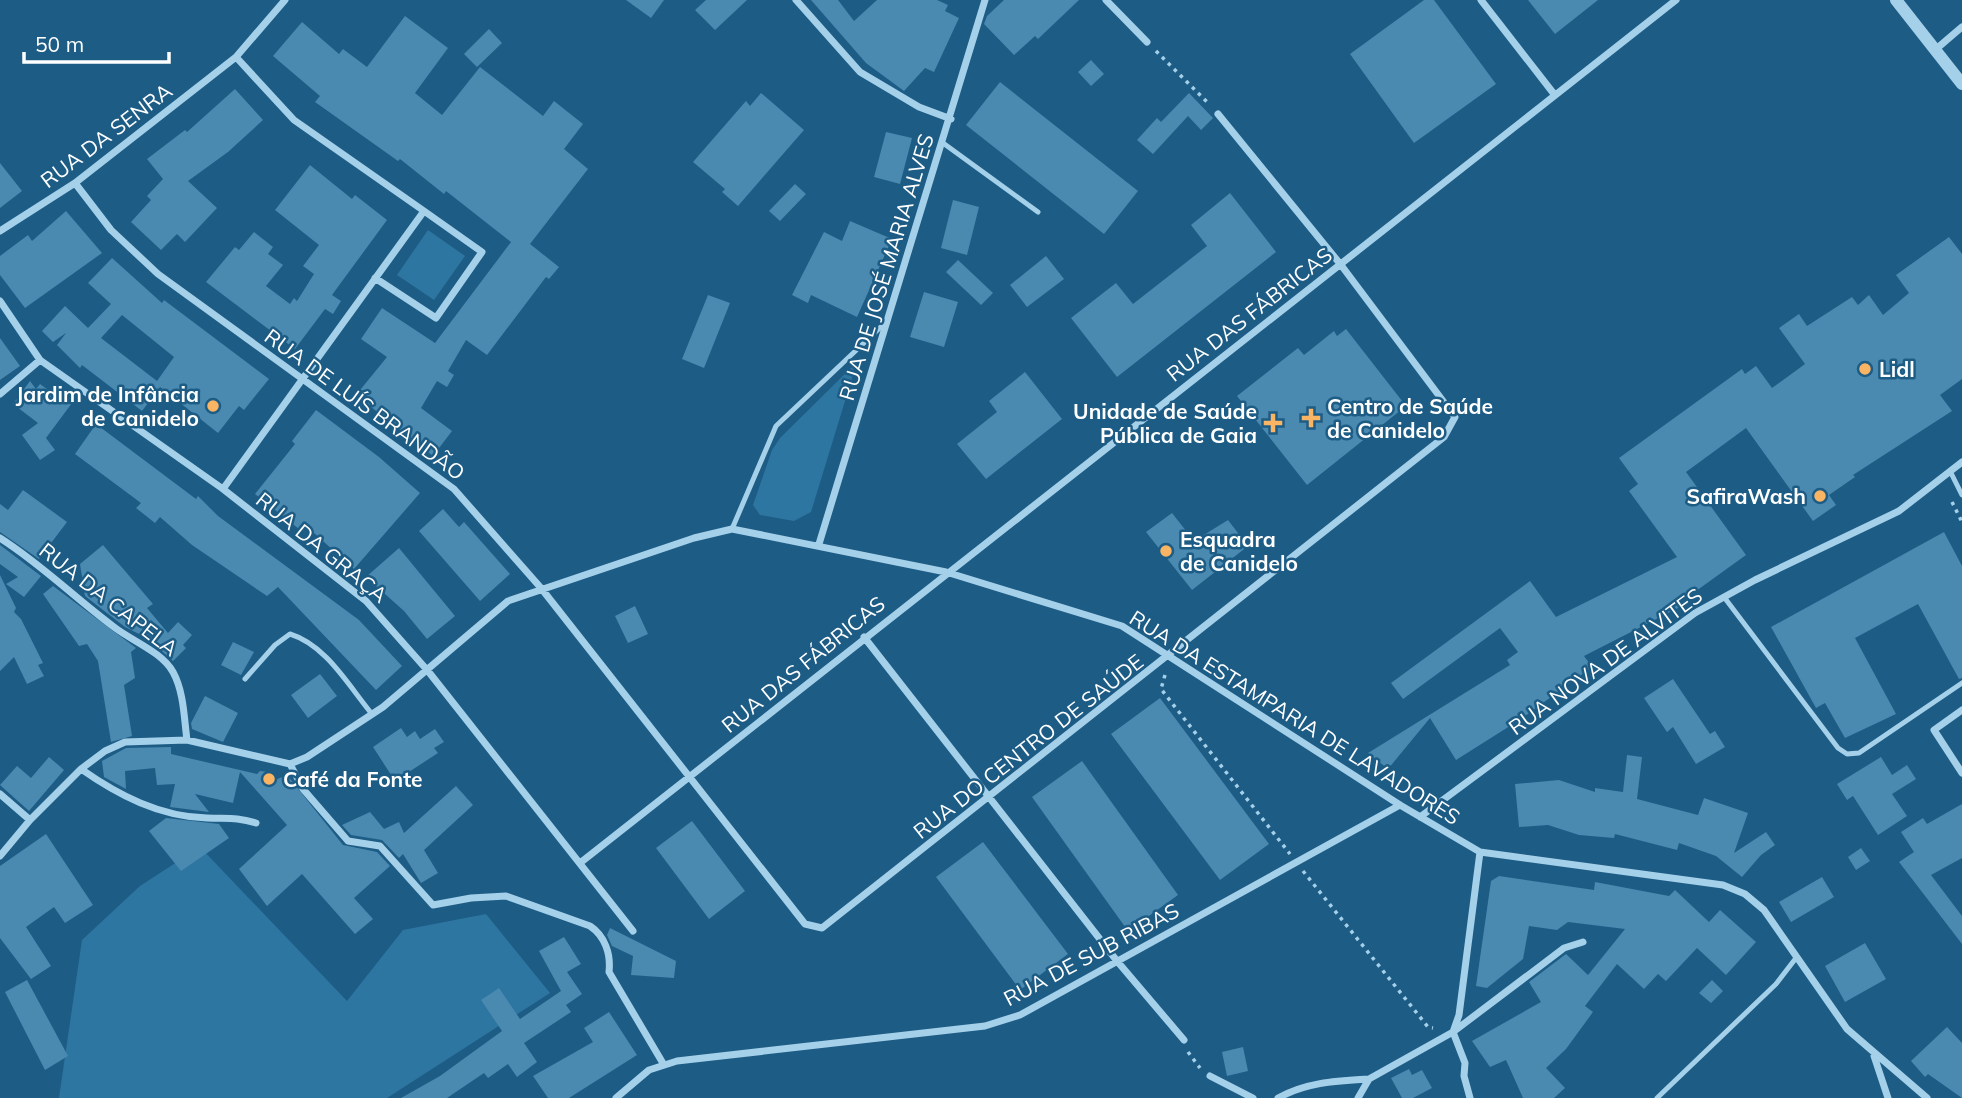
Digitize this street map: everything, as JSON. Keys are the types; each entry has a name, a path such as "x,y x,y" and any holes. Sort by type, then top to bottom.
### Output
{"street":[{"name":"RUA DA SENRA","path":"0,231 75,183 236,57 285,0"},
{"path":"796,0 860,72 919,107 951,119"},
{"name":"RUA DE JOSÉ MARIA ALVES","path":"819,544 951,119 985,0"},
{"path":"1106,0 1147,43"},
{"path":"1481,0 1554,94"},
{"name":"RUA DAS FÁBRICAS","path":"580,863 946,572 1676,0"},
{"path":"1896,0 1962,84"},
{"path":"1935,50 1962,27"},
{"path":"236,57 294,120 482,251 436,318 375,278"},
{"path":"1218,114 1341,265"},
{"name":"RUA DE LUÍS BRANDÃO","path":"75,183 111,230 158,274 454,489 541,588 690,776"},
{"path":"223,489 424,211"},
{"name":"RUA DO CENTRO DE SAÚDE","path":"690,776 805,924 822,928 1171,655 1444,437 1455,417 1341,265"},
{"name":"RUA DA GRAÇA","path":"0,301 40,360 223,489 366,601 428,670 633,931"},
{"path":"0,394 40,360"},
{"name":"RUA NOVA DE ALVITES","path":"1420,817 1696,613 1899,511 1962,462"},
{"name":"RUA DA ESTAMPARIA DE LAVADORES","path":"290,764 307,757 372,715 508,601 541,588 732,528 819,544 946,572 1122,626 1171,655 1401,806 1480,852 1723,885 1745,894 1764,910 1847,1029 1927,1098"},
{"name":"RUA DA CAPELA","path":"0,538 50,572 113,627 161,659 172,670 179,688 187,740"},
{"path":"864,637 1117,961 1184,1040"},
{"path":"1962,710 1934,730 1962,774"},
{"path":"0,856 30,820 81,769 105,751 125,742 187,740 290,764 303,789 348,841 380,846 433,905 506,896 590,926 602,934 611,958 610,972 664,1065"},
{"path":"81,769 111,790 175,814 208,818 231,816 256,823"},
{"path":"0,794 30,820"},
{"name":"RUA DE SUB RIBAS","path":"616,1098 649,1070 677,1061 985,1026 1020,1015 1401,806"},
{"path":"1470,1098 1464,1076 1465,1063 1452,1032 1459,1015 1480,852"},
{"path":"1278,1098 1294,1089 1329,1081 1369,1079 1452,1032 1564,948 1583,942"},
{"path":"1873,1052 1888,1098"},
{"path":"1210,1076 1253,1098"},
{"path":"1358,1098 1369,1079"}],"lane":[{"path":"943,143 1038,212"},
{"path":"732,528 765,445 776,426 886,323"},
{"path":"1950,471 1962,495"},
{"path":"1724,597 1838,748 1847,754 1858,753 1962,683"},
{"path":"245,678 275,645 289,634 304,638 324,655 372,715"},
{"path":"1657,1098 1776,984 1796,958"}],"path":[{"path":"1147,43 1218,114"},
{"path":"1184,1040 1189,1055 1210,1076"}],"shaded area":[{"path":"428,230 465,256 434,300 397,275"},
{"path":"857,362 811,512 794,521 760,515 753,505 772,450 780,438"},
{"path":"200,847 347,1001 403,930 486,914 550,993 387,1098 59,1098 82,940 140,886"}],"building":[{"path":"626,0 664,0 651,18"},
{"path":"706,0 747,0 715,30 695,10"},
{"path":"811,0 838,0 854,21 877,0 937,0 948,5 945,11 959,18 934,72 925,68 904,91 866,63"},
{"path":"1004,0 1079,0 1038,39 1035,36 1014,55 984,24 987,16"},
{"path":"1424,0 1434,0 1496,84 1414,143 1350,54"},
{"path":"1528,0 1598,0 1555,34"},
{"path":"405,16 448,48 415,93 442,115 480,67 543,116 554,101 583,124 564,149 588,169 530,244 559,267 549,279 546,277 487,355 466,340 448,371 454,375 447,387 437,381 421,408 452,431 433,456 356,395 387,357 361,339 382,308 435,343 511,242 446,191 444,194 400,159 398,161 315,102 320,96 273,56 302,22 339,54 343,49 367,67"},
{"path":"489,29 502,43 477,67 464,54"},
{"path":"1091,60 1104,74 1091,86 1078,72"},
{"path":"1000,82 1138,191 1104,234 966,125"},
{"path":"235,89 263,120 228,152 188,181 217,208 185,242 177,234 161,250 131,222 151,200 147,196 163,179 147,159 185,130 187,132"},
{"path":"761,93 804,130 738,206 722,192 725,189 693,162 746,101 750,106"},
{"path":"1189,93 1213,118 1201,130 1188,116 1153,154 1137,140 1157,118 1161,122"},
{"path":"886,132 912,138 900,184 874,177"},
{"path":"0,163 22,191 0,208"},
{"path":"310,165 352,199 355,195 387,220 332,295 341,301 333,314 325,309 295,349 206,282 235,247 239,250 254,232 273,247 268,254 283,265 266,286 290,304 294,298 297,301 314,274 303,266 319,245 275,210"},
{"path":"795,184 806,194 780,221 769,211"},
{"path":"1230,193 1276,252 1117,377 1071,318 1116,283 1133,304 1207,246 1191,225"},
{"path":"953,200 979,207 967,255 941,248"},
{"path":"66,211 102,253 25,308 0,275 0,256 28,235 32,241"},
{"path":"850,221 892,239 857,317 811,295 808,303 792,295 824,232 842,241"},
{"path":"1949,237 1962,254 1962,379 1940,395 1952,411 1853,475 1855,477 1829,495 1836,505 1813,521 1746,428 1686,472 1746,555 1678,604 1680,607 1584,656 1592,667 1521,719 1456,760 1430,718 1388,769 1368,753 1510,665 1507,660 1518,652 1500,628 1403,699 1391,683 1530,581 1556,617 1677,557 1629,491 1638,484 1619,458 1742,369 1745,374 1756,366 1772,388 1805,364 1779,328 1799,314 1807,326 1852,297 1858,305 1869,295 1883,315 1909,293 1896,275"},
{"path":"1046,256 1064,279 1027,307 1010,285"},
{"path":"112,258 162,303 164,300 269,379 244,410 239,406 218,433 160,387 142,411 82,365 80,368 57,345 66,333 53,342 42,331 65,306 88,328 111,304 88,283","holes":["122,315 174,357 157,381 101,338"]},
{"path":"958,260 993,293 981,305 946,272"},
{"path":"924,292 958,302 944,347 910,337"},
{"path":"708,295 730,303 704,368 682,359"},
{"path":"1346,329 1406,406 1307,485 1237,396 1298,348 1304,355 1334,331 1337,336"},
{"path":"0,338 20,366 0,380"},
{"path":"1025,372 1062,419 986,479 957,444 997,412 989,401"},
{"path":"30,381 36,389 40,384 66,403 72,403 46,438 55,450 40,460 22,435 38,423 13,404"},
{"path":"316,410 379,457 420,493 354,569 304,524 299,529 255,494 295,444 292,441"},
{"path":"96,424 196,499 198,496 218,516 359,620 402,666 376,690 278,587 267,596 192,545 160,517 155,523 136,508 141,503 75,454"},
{"path":"23,490 67,522 39,559 0,532 0,504 8,510"},
{"path":"443,509 459,527 464,522 510,574 480,601 419,531"},
{"path":"1172,513 1194,541 1228,520 1248,546 1192,590 1146,532"},
{"path":"1944,532 1962,566 1962,678 1959,679 1918,604 1855,638 1896,714 1845,738 1825,703 1816,708 1771,627"},
{"path":"0,545 41,576 24,597 6,584 18,577 0,564"},
{"path":"103,545 153,604 147,608 168,633 178,622 192,635 183,645 186,648 173,661 147,638 125,627 85,596 80,564"},
{"path":"399,548 455,616 427,639 404,611 366,577"},
{"path":"0,575 16,608 14,612 21,619 43,663 38,665 44,676 27,684 14,657 0,671"},
{"path":"53,586 136,648 131,652 135,678 124,685 132,736 111,742 98,661 87,644 79,646 43,594"},
{"path":"635,606 648,634 628,643 615,616"},
{"path":"233,642 254,652 241,675 221,665"},
{"path":"320,674 337,696 308,718 291,695"},
{"path":"1673,679 1710,734 1715,731 1725,747 1696,764 1673,727 1667,732 1644,698"},
{"path":"205,696 238,713 223,742 192,729 191,723"},
{"path":"1160,698 1269,844 1220,880 1111,734"},
{"path":"401,728 407,737 415,731 420,739 435,729 444,742 434,748 438,753 395,781 373,747"},
{"path":"171,747 171,754 257,774 260,771 268,772 275,780 287,775 343,845 377,852 390,866 354,898 373,919 355,934 302,874 267,906 239,869 287,825 240,772 233,803 195,794 209,812 170,807 175,784 157,785 155,768 125,771 126,789 104,777 102,761 126,748"},
{"path":"1627,755 1642,757 1637,799 1698,815 1704,798 1748,813 1734,853 1766,832 1775,845 1761,855 1742,877 1716,856 1679,843 1677,850 1615,834 1614,838 1579,835 1548,825 1519,827 1515,784 1559,780 1595,792 1595,788 1623,792"},
{"path":"49,757 64,770 29,811 0,785 17,766 31,778"},
{"path":"1881,757 1892,775 1907,765 1916,779 1892,794 1907,816 1878,835 1853,796 1847,800 1837,784"},
{"path":"1082,761 1178,895 1128,931 1032,797"},
{"path":"456,786 473,805 424,850 438,873 421,883 403,854 399,858 382,840 351,835 342,825 370,812 384,829 399,822 404,833"},
{"path":"1962,804 1962,858 1931,875 1962,916 1962,944 1899,862 1914,852 1901,832 1923,818 1927,824"},
{"path":"166,818 219,824 229,838 181,871 149,831"},
{"path":"692,821 745,891 709,919 656,848"},
{"path":"46,834 93,905 65,923 54,907 26,927 51,966 31,979 0,938 0,866"},
{"path":"983,842 1068,954 1020,990 936,877"},
{"path":"1861,848 1870,861 1856,870 1848,857"},
{"path":"1499,876 1594,890 1595,882 1669,896 1675,890 1709,922 1720,910 1756,942 1726,975 1697,948 1666,981 1658,974 1644,989 1617,964 1585,1006 1593,1012 1566,1049 1546,1068 1565,1088 1554,1098 1523,1098 1506,1060 1490,1067 1472,1041 1541,1002 1529,982 1566,954 1588,975 1625,929 1568,922 1557,930 1529,926 1523,959 1487,988 1476,986 1491,881"},
{"path":"1822,877 1834,897 1791,922 1779,902"},
{"path":"610,928 676,961 674,978 631,975 633,956 612,946 607,935"},
{"path":"564,937 581,964 567,972 582,994 566,1005 571,1012 524,1043 537,1062 517,1077 508,1064 488,1078 484,1073 447,1098 401,1098 440,1076 502,1031 481,1000 499,988 520,1019 561,991 539,951"},
{"path":"1865,943 1886,979 1845,1002 1825,966"},
{"path":"27,980 68,1056 45,1070 5,992"},
{"path":"1712,980 1723,991 1711,1003 1699,993"},
{"path":"609,1012 637,1055 569,1098 548,1098 533,1076 593,1042 584,1028"},
{"path":"1947,1027 1962,1043 1962,1098 1928,1074 1925,1077 1911,1061"},
{"path":"1243,1047 1248,1071 1227,1076 1222,1052"},
{"path":"1409,1069 1412,1075 1422,1070 1432,1088 1413,1098 1402,1098 1391,1078"}],"place":[{"name":"Lidl","path":"1865,369"},
{"name":"Jardim de Infância de Canidelo","path":"213,406"},
{"name":"Centro de Saúde de Canidelo","path":"1311,418"},
{"name":"Unidade de Saúde Pública de Gaia","path":"1273,423"},
{"name":"SafiraWash","path":"1820,496"},
{"name":"Esquadra de Canidelo","path":"1166,551"},
{"name":"Café da Fonte","path":"269,779"}]}
